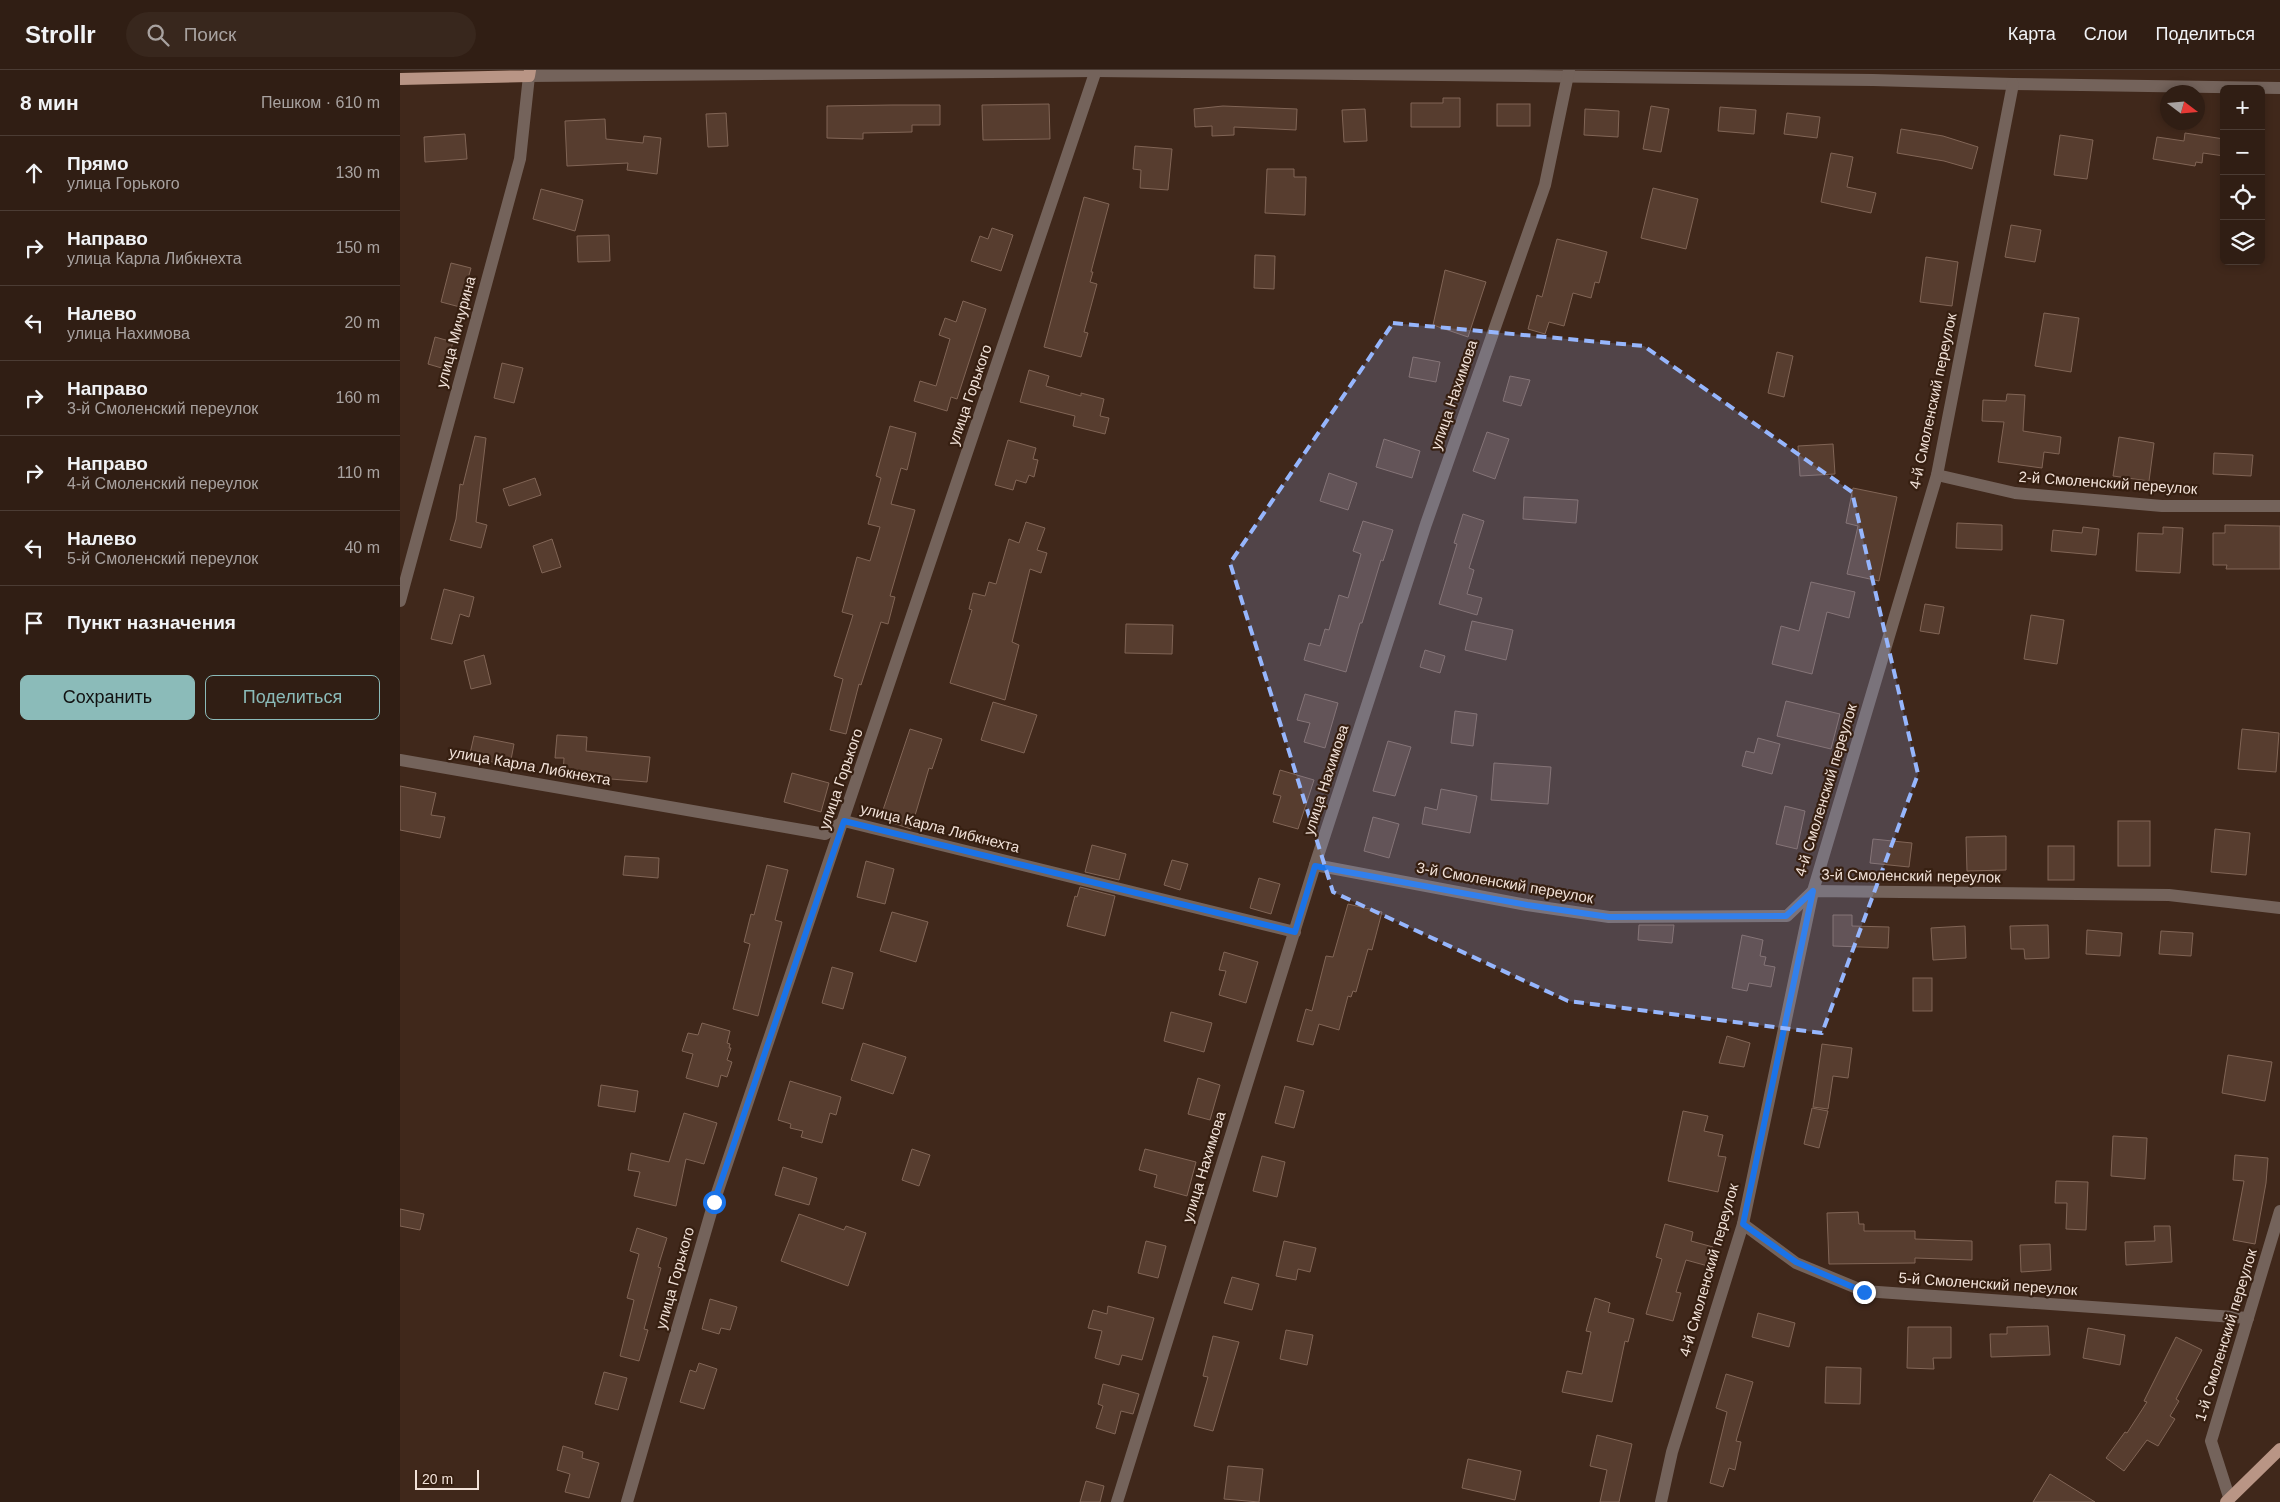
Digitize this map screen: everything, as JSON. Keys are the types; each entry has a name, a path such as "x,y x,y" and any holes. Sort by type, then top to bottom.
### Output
{"main road":[{"path":"400,79 530,73"},
{"path":"2228,1500 2280,1449"}],"street":[{"path":"530,73 1096,70 1873,75 2013,84 2280,88"},
{"name":"улица Горького","path":"627,1502 714,1202 1096,70"},
{"name":"улица Мичурина","path":"400,601 520,158 530,73"},
{"name":"улица Нахимова","path":"1116,1502 1315,866 1426,524 1545,185 1569,73"},
{"name":"4-й Смоленский переулок","path":"1661,1502 1672,1452 1743,1224 1813,891 1936,475 2013,84"},
{"name":"2-й Смоленский переулок","path":"1936,475 2015,493 2162,506 2280,506"},
{"name":"улица Карла Либкнехта","path":"400,760 824,834 844,821 1295,932"},
{"name":"3-й Смоленский переулок","path":"1315,866 1527,905 1609,917 1786,916 1813,891 2169,895 2280,908"},
{"name":"1-й Смоленский переулок","path":"2228,1500 2211,1441 2280,1211"},
{"name":"5-й Смоленский переулок","path":"1743,1224 1796,1262 1864,1292 2248,1318"}],"highlighted area":[{"path":"1393,323 1644,346 1852,492 1918,774 1822,1033 1568,1001 1333,892 1230,563"}],"building":[{"path":"1443,98 1460,98 1460,127 1411,127 1411,103 1443,103"},
{"path":"1049,104 1050,139 983,140 982,105"},
{"path":"1497,104 1530,104 1530,126 1497,126"},
{"path":"940,105 940,125 912,125 912,132 863,133 863,139 827,138 827,106"},
{"path":"1223,106 1297,109 1296,130 1234,127 1234,135 1212,136 1212,126 1195,127 1194,109"},
{"path":"1651,106 1669,109 1661,152 1643,149"},
{"path":"1720,107 1756,110 1754,134 1718,131"},
{"path":"1365,109 1367,141 1344,142 1342,110"},
{"path":"1585,109 1619,111 1618,137 1584,135"},
{"path":"726,113 728,146 708,147 706,114"},
{"path":"1787,113 1820,117 1817,138 1784,134"},
{"path":"605,119 606,139 643,143 644,136 661,138 657,174 627,170 628,163 567,166 565,121"},
{"path":"1901,129 1943,136 1978,147 1972,169 1944,161 1897,153"},
{"path":"2185,133 2220,138 2220,155 2203,153 2202,163 2196,162 2195,166 2153,159 2157,137 2184,141"},
{"path":"465,134 467,159 425,162 424,137"},
{"path":"2060,135 2093,140 2087,179 2054,175"},
{"path":"1135,146 1172,149 1168,190 1140,188 1141,170 1133,169"},
{"path":"1831,153 1853,157 1847,187 1876,193 1871,213 1821,202"},
{"path":"1267,169 1294,169 1294,177 1306,177 1305,215 1265,213"},
{"path":"1653,188 1698,199 1686,249 1641,238"},
{"path":"541,189 583,200 575,231 533,219"},
{"path":"1084,197 1109,204 1091,272 1093,272 1090,282 1097,284 1084,332 1088,333 1081,357 1044,347"},
{"path":"2011,225 2041,230 2035,262 2005,257"},
{"path":"992,228 1013,235 1001,271 971,261 980,236 988,239"},
{"path":"609,235 610,261 578,262 577,236"},
{"path":"1557,239 1607,252 1599,283 1595,282 1591,298 1573,293 1564,326 1549,322 1545,334 1528,329 1537,295 1542,297"},
{"path":"1255,255 1275,256 1274,289 1254,288"},
{"path":"1926,257 1958,262 1952,306 1920,302"},
{"path":"451,263 471,268 460,307 441,302"},
{"path":"1445,270 1486,282 1468,337 1433,325"},
{"path":"963,301 986,309 957,399 951,397 947,411 914,401 920,381 936,386 950,339 939,335 945,318 956,322"},
{"path":"2044,313 2079,318 2071,372 2035,366"},
{"path":"435,337 453,342 445,369 428,364"},
{"path":"1777,352 1793,356 1784,397 1768,393"},
{"path":"1413,357 1440,362 1436,382 1409,377"},
{"path":"502,363 523,368 514,403 494,398"},
{"path":"1029,370 1049,376 1046,386 1081,396 1081,393 1104,399 1100,416 1109,418 1105,434 1073,426 1075,416 1020,402"},
{"path":"1510,376 1530,380 1521,406 1503,401"},
{"path":"2007,394 2025,395 2023,431 2061,437 2059,454 2044,452 2042,468 1998,462 2004,422 1982,421 1983,400 2006,401"},
{"path":"890,426 916,433 907,470 901,468 891,504 915,510 890,596 895,597 888,624 881,622 861,685 859,684 846,734 830,730 843,679 834,676 853,615 842,612 857,557 870,561 880,527 868,524 881,478 876,476"},
{"path":"1487,432 1509,439 1495,479 1473,471"},
{"path":"475,436 486,438 476,522 487,525 481,548 450,540 456,519 460,484 463,485"},
{"path":"2119,437 2154,443 2149,481 2113,476"},
{"path":"1384,439 1420,451 1412,478 1376,467"},
{"path":"1008,440 1036,448 1033,459 1038,460 1034,477 1029,475 1026,483 1016,480 1013,490 995,485"},
{"path":"1833,444 1835,474 1800,476 1798,446"},
{"path":"2214,453 2253,455 2251,476 2213,474"},
{"path":"1329,473 1357,483 1348,510 1320,501"},
{"path":"535,478 541,495 509,506 503,489"},
{"path":"1853,488 1897,497 1879,581 1847,574 1858,526 1846,523"},
{"path":"1524,497 1578,500 1576,523 1523,519"},
{"path":"1463,514 1484,521 1469,568 1474,570 1467,594 1482,598 1477,615 1439,604 1457,544 1454,543"},
{"path":"1363,521 1393,530 1383,561 1381,560 1362,623 1360,623 1346,672 1304,660 1309,643 1320,646 1325,629 1329,630 1339,595 1348,598 1361,554 1353,551"},
{"path":"1026,522 1045,528 1037,550 1047,553 1041,573 1030,569 1012,642 1019,645 1005,700 950,683 972,610 969,609 973,593 985,596 989,582 996,584 1009,539 1019,543"},
{"path":"1957,523 2002,525 2002,550 1956,548"},
{"path":"2225,525 2280,526 2280,569 2226,569 2227,565 2213,565 2213,533 2225,533"},
{"path":"2083,527 2099,529 2096,555 2051,551 2053,530 2082,533"},
{"path":"2163,527 2183,528 2180,573 2136,571 2138,533 2163,534"},
{"path":"552,539 561,567 542,573 533,546"},
{"path":"1811,582 1855,592 1849,618 1827,612 1812,674 1772,664 1781,626 1799,631"},
{"path":"444,589 474,597 469,617 460,614 452,644 431,639"},
{"path":"1925,604 1944,607 1939,634 1920,631"},
{"path":"2031,615 2064,620 2057,664 2024,659"},
{"path":"1472,621 1513,630 1506,660 1465,650"},
{"path":"1126,624 1173,625 1172,654 1125,653"},
{"path":"1425,650 1445,656 1440,673 1420,667"},
{"path":"484,655 491,684 471,689 464,661"},
{"path":"1305,694 1338,703 1325,748 1304,742 1310,723 1297,720"},
{"path":"1786,701 1840,714 1831,749 1777,736"},
{"path":"993,702 1037,715 1024,753 981,740"},
{"path":"1455,711 1477,714 1473,746 1451,743"},
{"path":"910,729 942,739 932,769 929,768 911,829 880,819"},
{"path":"2242,729 2279,733 2276,772 2238,769"},
{"path":"557,735 587,737 586,751 650,757 647,782 563,775 564,758 555,758"},
{"path":"474,736 514,744 510,765 469,758"},
{"path":"1758,738 1780,744 1772,774 1742,766 1746,751 1754,753"},
{"path":"1388,741 1411,747 1395,796 1373,791"},
{"path":"1494,763 1551,767 1548,804 1491,800"},
{"path":"1280,770 1314,780 1298,829 1273,822 1281,796 1273,794"},
{"path":"792,773 829,783 821,812 784,802"},
{"path":"400,786 436,793 431,815 445,817 440,838 400,830"},
{"path":"1441,789 1477,796 1470,833 1422,824 1425,807 1437,810"},
{"path":"1785,806 1805,811 1797,849 1776,844"},
{"path":"1373,817 1399,824 1389,858 1364,851"},
{"path":"2118,821 2150,821 2150,866 2118,866"},
{"path":"2215,829 2250,833 2246,875 2211,872"},
{"path":"2006,836 2006,870 1967,871 1966,837"},
{"path":"1873,839 1912,843 1909,867 1870,863"},
{"path":"1092,845 1126,854 1119,880 1085,872"},
{"path":"2048,846 2074,846 2074,880 2048,880"},
{"path":"625,856 659,858 658,878 623,875"},
{"path":"1172,860 1188,864 1180,890 1164,885"},
{"path":"866,861 894,869 885,904 857,897"},
{"path":"767,865 788,870 775,920 782,922 758,1016 733,1009 750,944 744,942 751,914 754,915"},
{"path":"1259,878 1280,884 1271,914 1250,908"},
{"path":"1080,887 1115,896 1105,936 1067,926 1075,896 1077,897"},
{"path":"1348,904 1382,912 1372,950 1368,949 1356,992 1353,991 1351,997 1348,996 1339,1030 1319,1024 1313,1045 1297,1041 1306,1009 1312,1011 1326,956 1333,957"},
{"path":"892,912 928,922 916,962 880,951"},
{"path":"1833,915 1852,915 1852,926 1889,927 1888,948 1833,946"},
{"path":"1639,925 1674,925 1672,943 1638,940"},
{"path":"2048,925 2049,958 2025,959 2024,949 2011,949 2010,926"},
{"path":"1965,926 1966,958 1933,960 1931,928"},
{"path":"2087,930 2122,933 2120,956 2086,954"},
{"path":"2161,931 2193,933 2191,956 2159,954"},
{"path":"1742,935 1763,940 1760,956 1766,957 1764,965 1775,967 1771,987 1749,983 1747,991 1732,988"},
{"path":"1224,952 1258,962 1246,1003 1219,995 1226,971 1219,970"},
{"path":"832,967 853,973 843,1009 822,1003"},
{"path":"1913,978 1932,978 1932,1011 1913,1011"},
{"path":"1171,1012 1212,1023 1204,1052 1164,1041"},
{"path":"702,1023 730,1031 727,1043 730,1044 729,1048 731,1048 727,1060 732,1062 727,1077 721,1075 718,1087 686,1078 693,1054 682,1051 688,1033 698,1035"},
{"path":"1727,1036 1750,1043 1744,1067 1719,1063"},
{"path":"863,1043 906,1057 893,1094 851,1080"},
{"path":"1822,1044 1852,1048 1848,1078 1833,1076 1828,1109 1813,1107"},
{"path":"2228,1055 2272,1062 2265,1101 2222,1093"},
{"path":"1198,1078 1220,1085 1210,1120 1188,1114"},
{"path":"790,1081 841,1097 836,1115 830,1113 822,1143 801,1137 803,1131 790,1128 791,1124 778,1120"},
{"path":"601,1085 638,1091 635,1112 598,1106"},
{"path":"1285,1086 1304,1091 1294,1128 1275,1123"},
{"path":"1812,1108 1828,1111 1819,1148 1804,1144"},
{"path":"1683,1111 1708,1116 1704,1131 1723,1135 1718,1156 1726,1157 1718,1192 1668,1181"},
{"path":"684,1113 717,1123 704,1164 686,1159 676,1206 634,1196 640,1172 628,1170 631,1153 669,1162"},
{"path":"2113,1136 2147,1138 2145,1179 2111,1176"},
{"path":"912,1149 930,1155 919,1186 902,1180"},
{"path":"1145,1149 1196,1162 1187,1196 1154,1187 1157,1175 1139,1170"},
{"path":"2235,1155 2268,1158 2266,1183 2255,1244 2233,1240 2244,1181 2233,1180"},
{"path":"1262,1156 1285,1162 1277,1197 1253,1191"},
{"path":"783,1167 817,1178 809,1205 775,1195"},
{"path":"2056,1181 2088,1182 2086,1230 2066,1229 2067,1203 2055,1203"},
{"path":"400,1209 424,1214 420,1230 400,1226"},
{"path":"1858,1212 1859,1224 1864,1224 1864,1231 1915,1231 1915,1239 1972,1241 1972,1260 1915,1258 1915,1263 1829,1264 1827,1213"},
{"path":"799,1214 844,1230 846,1226 866,1233 848,1286 781,1261"},
{"path":"1665,1224 1693,1232 1691,1241 1713,1247 1708,1266 1686,1260 1676,1292 1681,1293 1673,1321 1646,1314 1662,1259 1656,1257"},
{"path":"2154,1226 2170,1226 2172,1262 2126,1265 2125,1242 2155,1241"},
{"path":"637,1228 667,1238 658,1267 661,1268 644,1329 648,1330 639,1361 620,1356 634,1300 627,1298 639,1254 630,1251"},
{"path":"1146,1241 1166,1246 1158,1278 1138,1273"},
{"path":"1284,1241 1316,1248 1310,1272 1298,1269 1296,1280 1276,1276"},
{"path":"2050,1244 2051,1270 2021,1272 2020,1245"},
{"path":"1232,1277 1259,1284 1252,1310 1224,1303"},
{"path":"1595,1298 1610,1303 1608,1312 1634,1319 1628,1342 1625,1341 1612,1402 1562,1392 1567,1371 1582,1374 1591,1332 1586,1331"},
{"path":"710,1299 737,1307 730,1330 721,1328 719,1334 702,1329"},
{"path":"1108,1306 1154,1318 1142,1360 1122,1355 1119,1365 1095,1358 1102,1331 1088,1328 1093,1310 1107,1314"},
{"path":"1758,1313 1795,1323 1789,1347 1752,1337"},
{"path":"2048,1326 2050,1355 1991,1357 1990,1334 2007,1334 2007,1327"},
{"path":"1908,1327 1951,1327 1951,1358 1933,1358 1934,1369 1907,1368"},
{"path":"2088,1328 2125,1335 2120,1365 2083,1358"},
{"path":"1286,1330 1313,1335 1307,1365 1280,1359"},
{"path":"1213,1336 1239,1342 1213,1431 1194,1426 1208,1377 1203,1376"},
{"path":"2176,1337 2202,1350 2176,1399 2179,1401 2170,1416 2175,1419 2158,1446 2147,1440 2124,1471 2106,1458 2125,1432 2127,1433 2147,1402 2144,1401"},
{"path":"699,1363 717,1369 704,1409 680,1402 690,1370 696,1372"},
{"path":"1826,1367 1861,1368 1860,1404 1825,1403"},
{"path":"604,1372 627,1378 618,1410 595,1404"},
{"path":"1726,1374 1753,1382 1736,1441 1741,1442 1735,1470 1729,1468 1723,1487 1710,1483 1727,1412 1716,1408"},
{"path":"1103,1384 1139,1394 1133,1414 1121,1411 1115,1434 1096,1428 1103,1406 1098,1404"},
{"path":"1597,1435 1632,1444 1619,1502 1600,1502 1607,1470 1590,1466"},
{"path":"563,1446 583,1452 582,1458 599,1463 589,1498 565,1492 570,1474 557,1470"},
{"path":"1468,1459 1521,1471 1515,1500 1462,1488"},
{"path":"1228,1466 1263,1469 1259,1502 1224,1499"},
{"path":"2050,1474 2095,1502 2033,1502"},
{"path":"1086,1481 1104,1486 1100,1502 1080,1502"}],"route":[{"path":"714,1202 844,821 1295,932 1315,866 1527,905 1609,917 1786,916 1813,891 1743,1224 1796,1262 1864,1292"}]}
